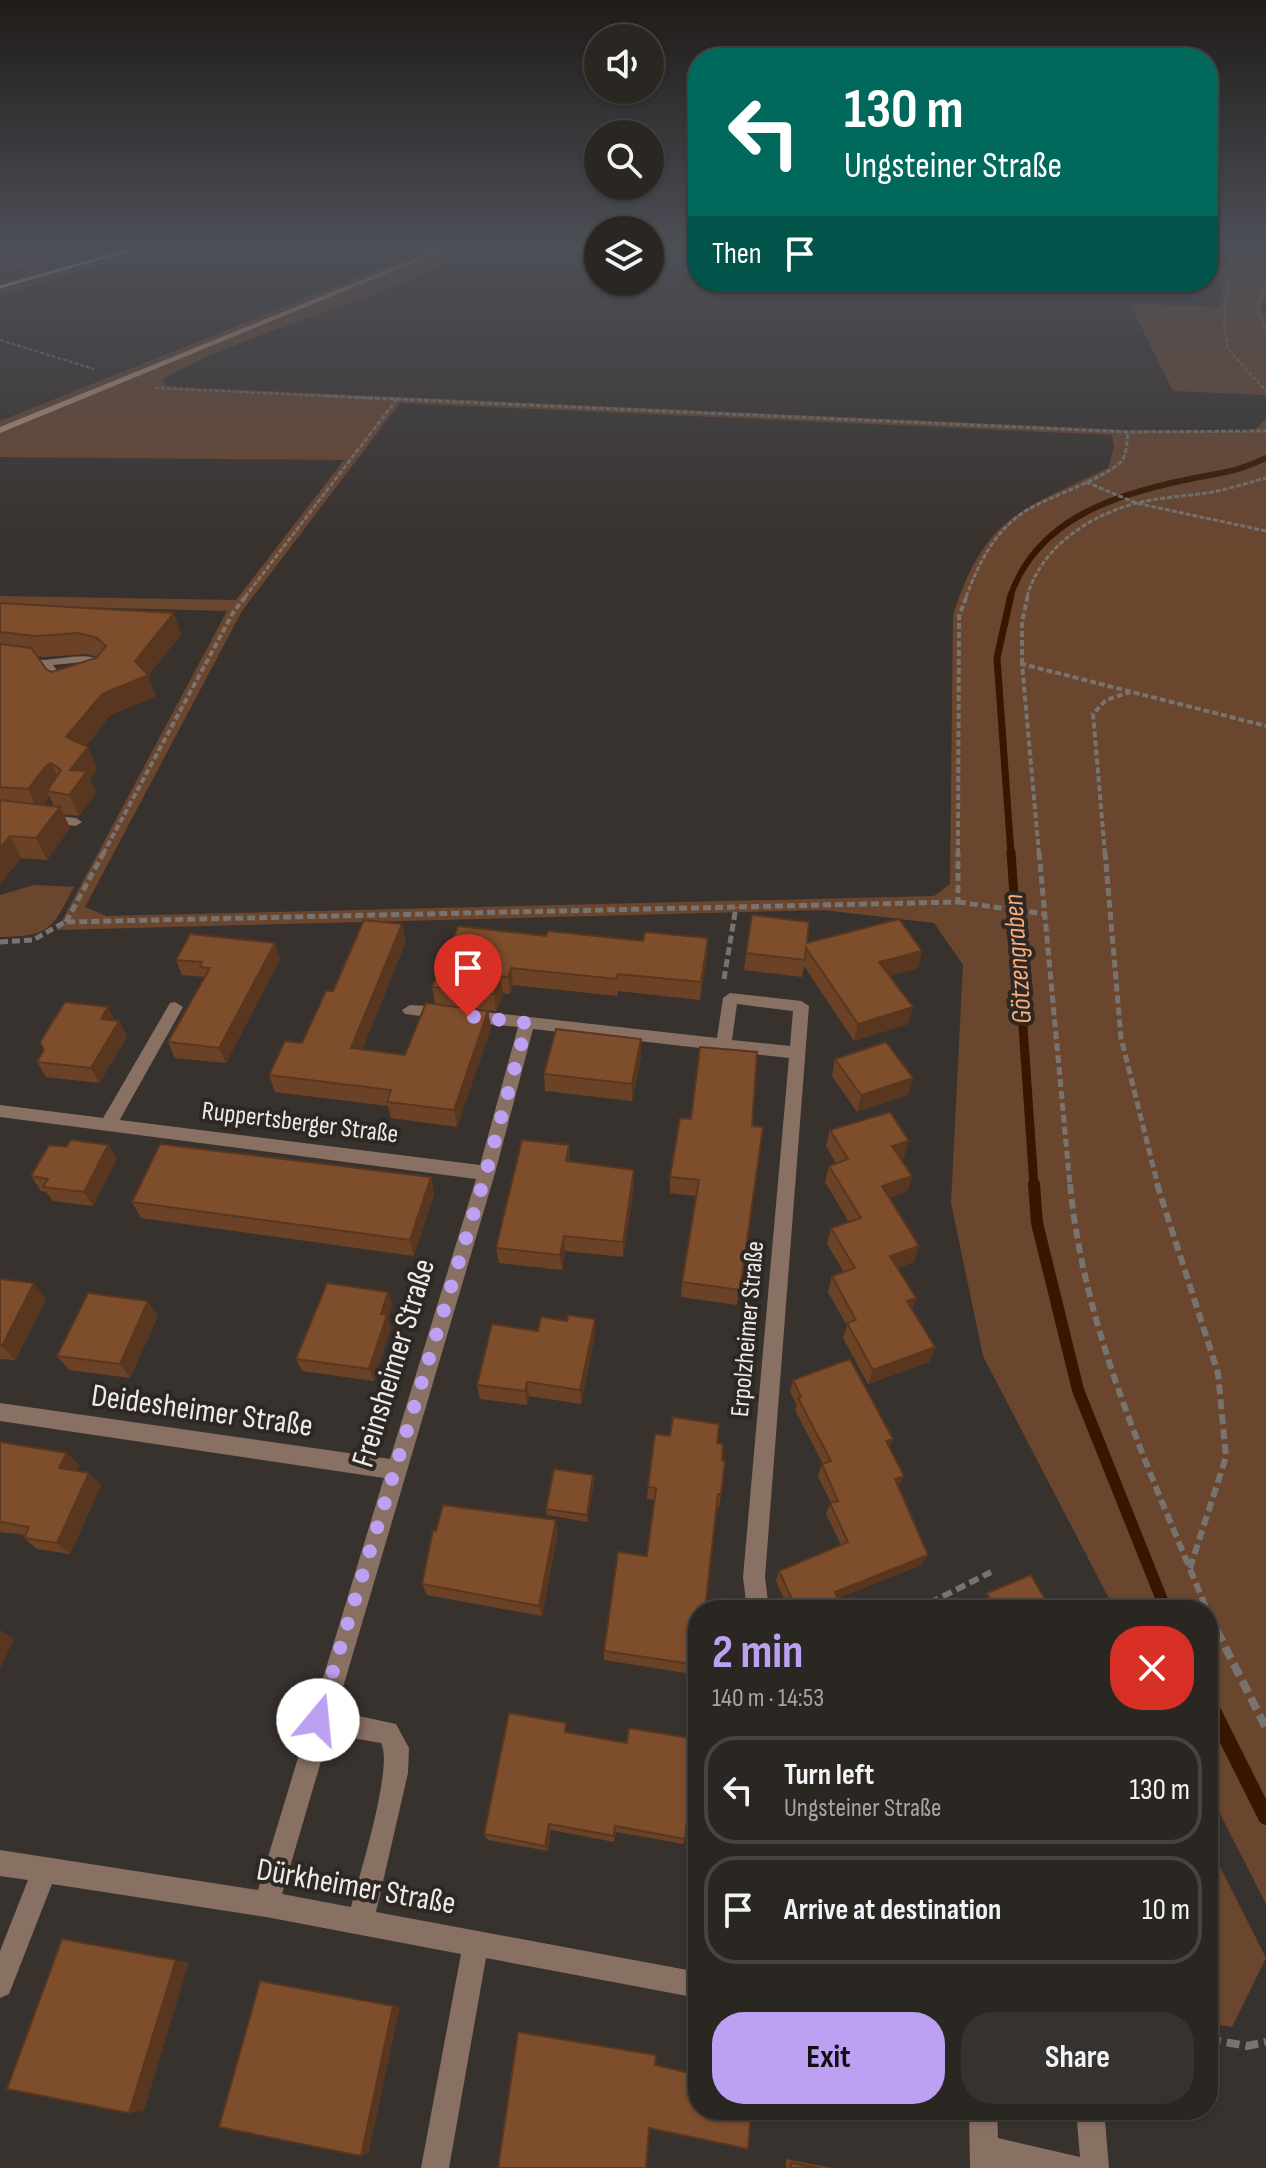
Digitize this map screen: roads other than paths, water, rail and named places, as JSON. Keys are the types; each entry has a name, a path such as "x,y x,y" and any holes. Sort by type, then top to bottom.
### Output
{"main road":[{"path":"0,430 211,344"}],"street":[{"path":"0,658 45,663 66,658 97,660 105,667 98,675 62,687 45,663"},
{"path":"56,801 35,818 76,822"},
{"name":"Erpolzheimer Straße","path":"724,1044 730,998 801,1006 754,1577 757,1600"},
{"path":"108,1125 175,1007"},
{"path":"410,1010 797,1053"},
{"name":"Freinsheimer Straße","path":"266,1904 318,1720 486,1173 527,1023"},
{"name":"Ruppertsberger Straße","path":"0,1111 486,1173"},
{"name":"Deidesheimer Straße","path":"0,1412 395,1470"},
{"path":"318,1720 388,1732 397,1748 396,1773 360,1923"},
{"name":"Dürkheimer Straße","path":"0,1863 266,1904 688,1983"},
{"path":"0,1985 44,1871"},
{"path":"435,2168 476,1944"},
{"path":"983,2120 984,2158 1071,2168"},
{"path":"1091,2120 1095,2168"}],"waterway":[{"name":"Götzengraben","path":"1010,597 1022,570 1039,547 1082,514 1134,493 1236,469 1266,458"},
{"name":"Götzengraben","path":"1011,595 997,658 1011,854"},
{"name":"Götzengraben","path":"1011,852 1034,1186"},
{"name":"Götzengraben","path":"1034,1184 1037,1223 1078,1390 1162,1600"},
{"name":"Götzengraben","path":"1218,1721 1266,1817"}]}
